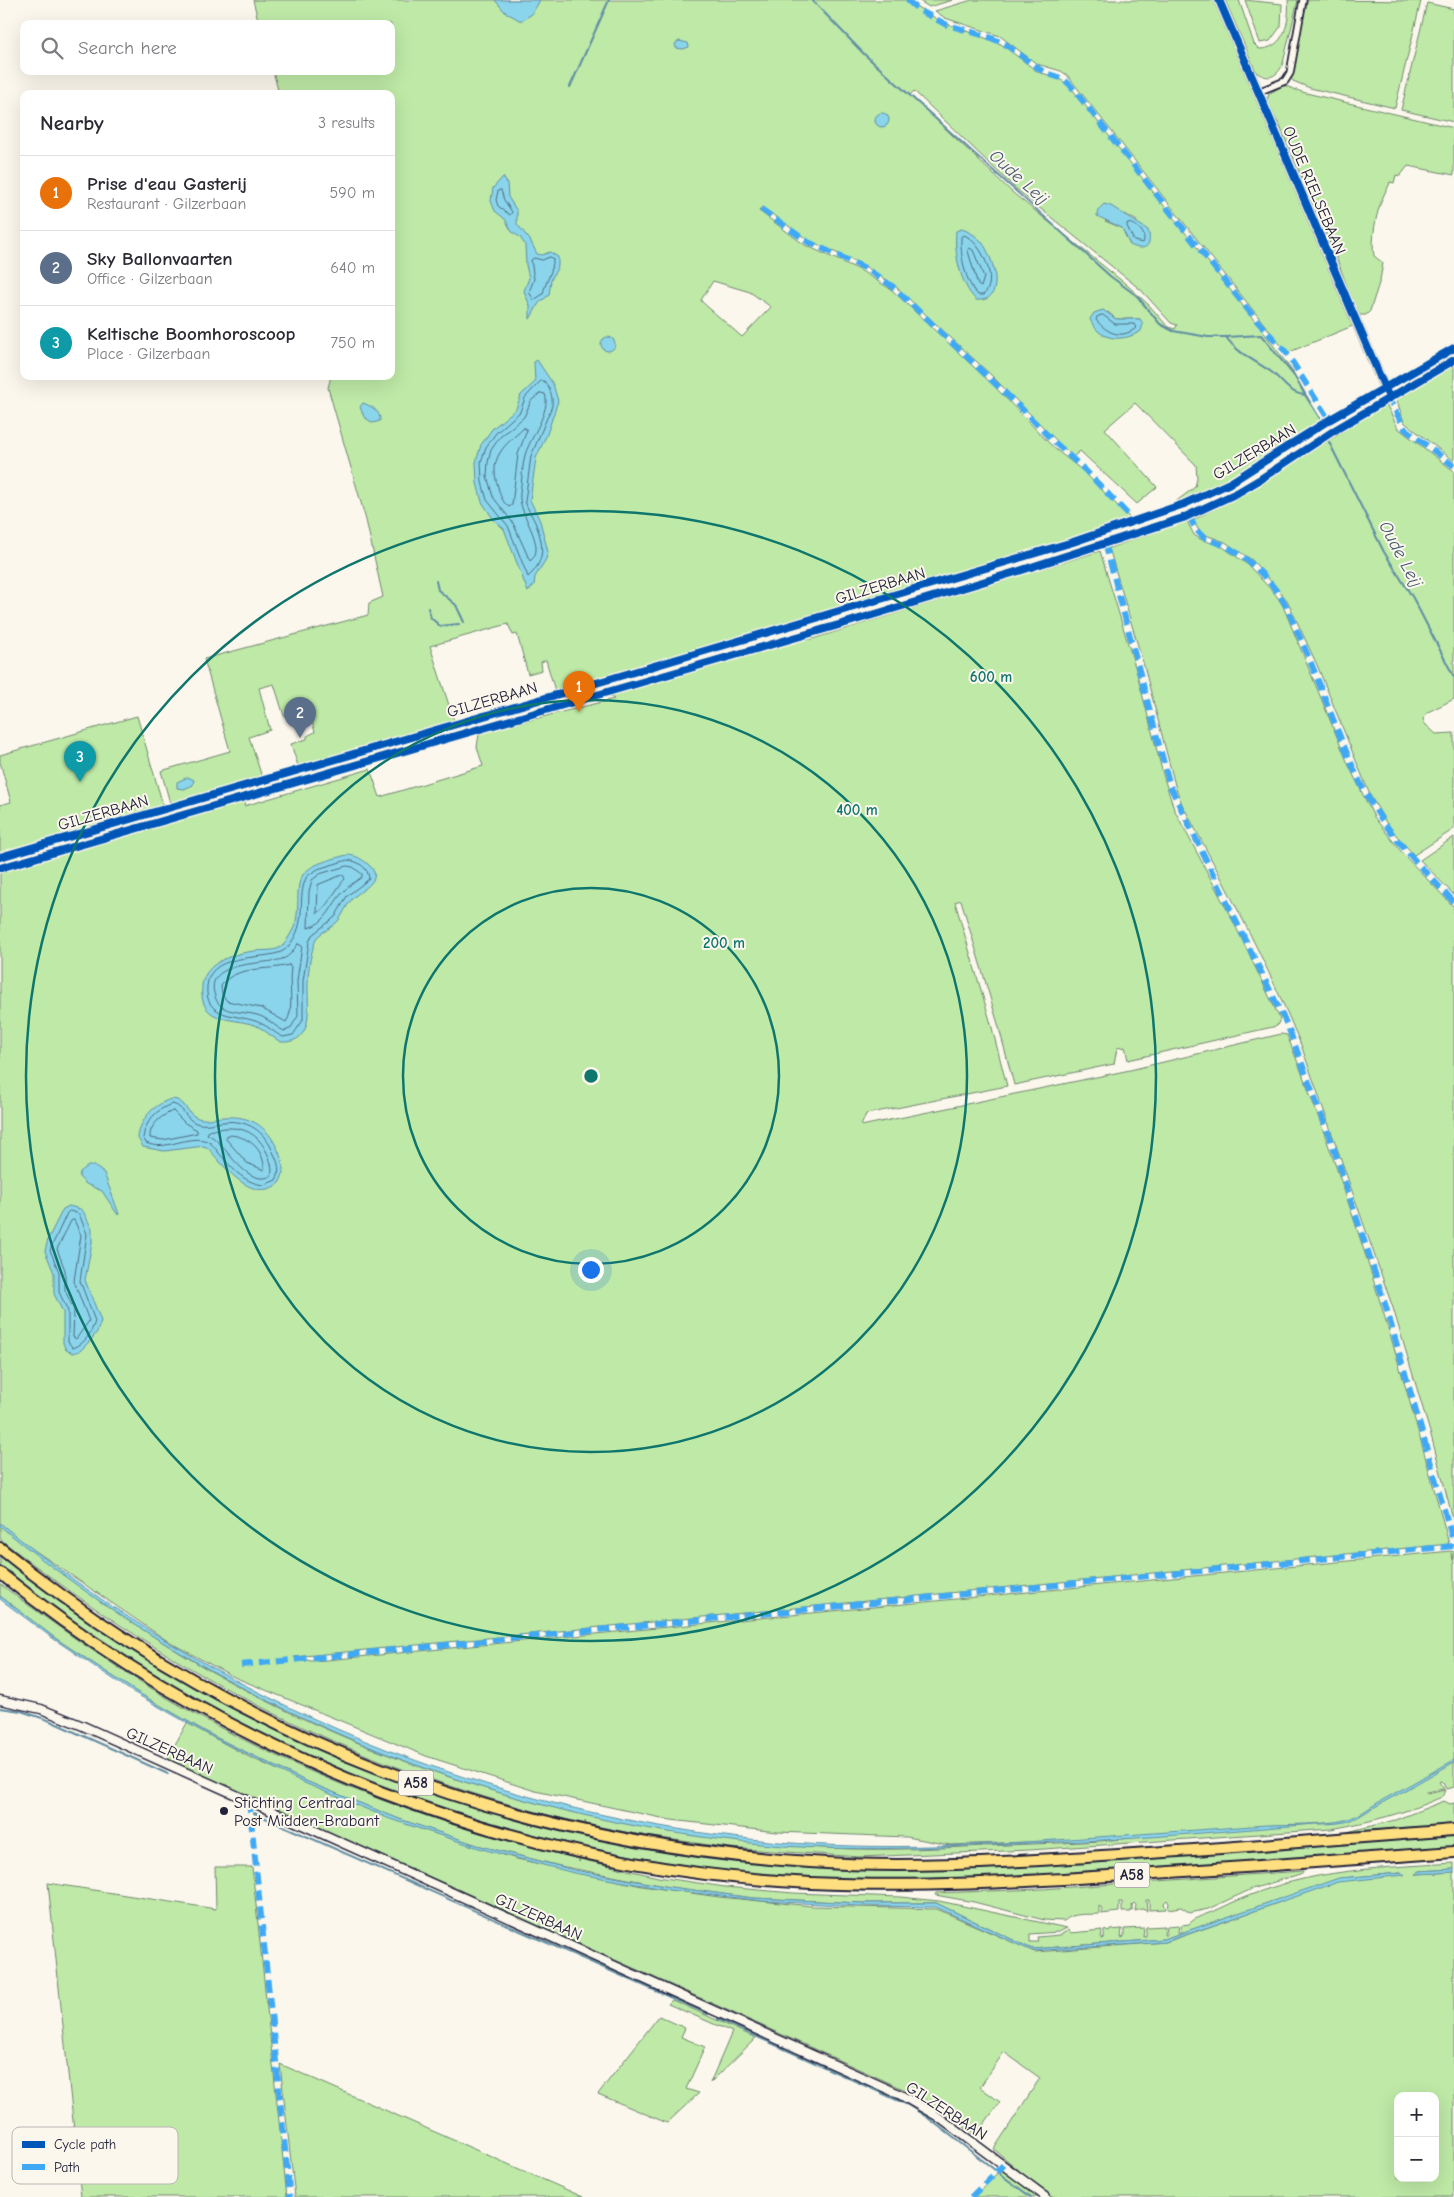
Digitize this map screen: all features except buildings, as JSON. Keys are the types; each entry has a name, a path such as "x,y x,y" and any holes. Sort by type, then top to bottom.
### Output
{"highway":[{"name":"A58","path":"0,1548 100,1624 160,1661 253,1713 332,1751 425,1786 544,1822 674,1849 814,1863 947,1864 1204,1850 1454,1830"},
{"name":"A58","path":"0,1573 84,1636 149,1679 244,1732 325,1770 418,1807 477,1827 537,1843 627,1861 713,1874 810,1883 960,1885 1198,1871 1454,1852"}],"street":[{"name":"OUDE RIELSEBAAN","path":"1219,0 1386,391"},
{"path":"1258,92 1285,81 1290,73 1303,0"},
{"name":"GILZERBAAN","path":"0,862 1105,540 1136,524 1188,513 1234,489 1330,422 1454,353"},
{"name":"GILZERBAAN","path":"0,1700 41,1708 899,2094 938,2116 1046,2197"}],"green space":[{"path":"253,0 906,0 940,21 1001,44 1038,72 1056,77 1069,85 1265,334 1293,372 1322,422 1207,492 1170,506 1195,487 1197,478 1196,465 1135,403 1105,429 1157,487 1137,504 1080,451 1073,457 991,375 895,286 863,265 808,240 762,207 759,211 805,245 860,270 892,290 993,385 1054,448 1083,471 1132,520 920,585 555,691 546,660 541,662 542,670 528,674 517,634 513,635 508,624 430,646 454,721 298,766 291,744 307,739 307,736 315,732 308,709 284,716 274,684 259,688 270,730 249,737 262,777 170,803 161,771 230,751 204,659 368,615 369,603 383,597 366,520 328,388 330,380 395,380 395,90 278,90 274,75 395,75 395,20 258,20","holes":["914,91 1016,189 1141,290 1171,323 1177,325 1175,329 1168,327 1149,305 1127,285 1013,193 910,95","1125,214 1137,221 1130,245 1122,228 1105,221","959,230 968,232 979,240 995,273 956,248","713,281 750,292 771,307 742,337 701,300","1108,312 1116,319 1140,319 1092,324"]},
{"path":"918,0 953,0 929,7"},
{"path":"972,0 1216,0 1355,325 1287,353 1067,75 1061,71 1037,64 1000,36 945,18 935,11"},
{"path":"1225,0 1239,0 1254,44 1259,49 1268,48 1280,39 1287,25 1288,0 1298,0 1283,63 1278,72 1268,77 1256,72"},
{"path":"1245,0 1282,4 1281,26 1270,41 1260,43"},
{"path":"1307,0 1421,1 1395,108 1310,88 1293,81 1291,78"},
{"path":"1427,3 1454,9 1454,122 1401,110"},
{"path":"1283,85 1302,92 1454,128 1454,175 1408,166 1400,176 1396,175 1394,183 1390,182 1380,203 1373,242 1374,256 1383,263 1380,280 1370,311 1366,315 1357,315 1340,267 1280,126 1266,103 1269,94"},
{"path":"1454,362 1454,461 1404,422 1396,398"},
{"path":"1386,404 1398,428 1454,471 1454,699 1428,712 1423,719 1425,724 1436,734 1454,733 1454,829 1414,855 1388,826 1370,795 1317,665 1287,600 1252,560 1225,542 1203,534 1199,531 1193,520 1247,492"},
{"path":"1187,521 1194,535 1223,547 1248,565 1276,595 1283,606 1349,766 1374,817 1404,855 1454,907 1454,1523 1432,1439 1393,1308 1301,1045 1259,953 1176,789 1144,666 1109,548"},
{"path":"1100,551 1136,670 1174,809 1234,923 1280,1019 1277,1026 1128,1060 1125,1047 1117,1048 1114,1064 1014,1085 961,900 955,902 1007,1086 866,1114 861,1126 1130,1070 1281,1034 1287,1035 1334,1160 1376,1287 1414,1415 1449,1544 294,1657 311,1661 327,1660 1451,1551 1454,1552 1454,1560 1451,1553 1454,1563 1454,1787 1446,1789 1442,1781 1439,1782 1444,1789 1426,1792 1427,1794 1445,1790 1442,1797 1388,1816 1331,1829 1030,1850 859,1857 730,1848 640,1835 586,1824 585,1821 585,1824 503,1803 425,1777 349,1748 276,1714 205,1677 136,1635 68,1589 0,1539 0,873 247,799 244,806 370,769 380,797 483,766 477,747 479,734 486,731 614,699 610,696 602,698 602,696 802,639 812,639","holes":["15,1537 169,1642 234,1677 426,1756 535,1791 671,1820 777,1832 907,1837 950,1845 1131,1838 1084,1842 939,1848 827,1848 746,1842 665,1830 585,1815 506,1794 429,1770 353,1741 279,1707 207,1669 132,1623"]},
{"path":"137,716 163,805 0,853 0,805 11,802 0,762 0,755"},
{"path":"1454,837 1454,895 1420,860"},
{"path":"0,1555 91,1621 185,1680 283,1732 385,1776 489,1812 596,1839 706,1858 818,1868 893,1870 1042,1865 1454,1836 1454,1847 1150,1870 922,1880 796,1877 715,1869 636,1857 557,1840 479,1819 403,1794 255,1731 160,1679 90,1634 0,1568"},
{"path":"0,1584 96,1652 195,1714 287,1761 382,1800 430,1817 479,1833 579,1859 579,1862 580,1859 658,1877 725,1887 793,1893 900,1897 939,1901 1067,1928 1059,1932 1030,1934 1030,1942 1038,1942 1037,1937 1060,1935 1069,1930 1071,1933 1102,1930 1101,1939 1104,1938 1104,1930 1109,1932 1110,1930 1122,1929 1121,1938 1124,1937 1124,1929 1144,1928 1143,1937 1146,1936 1146,1927 1165,1926 1164,1935 1166,1935 1167,1926 1179,1925 1178,1932 1181,1932 1181,1925 1189,1924 1202,1915 1248,1896 1306,1878 1392,1867 1454,1863 1454,1869 1420,1871 1416,1874 1454,1872 1454,2197 1050,2197 994,2149 1040,2078 1004,2052 980,2087 1000,2102 976,2135 921,2097 167,1759 187,1723 249,1757 359,1806 421,1829 517,1859 642,1886 719,1897 812,1906 937,1909 1035,1952 1166,1942 1283,1901 1283,1898 1164,1939 1032,1949 936,1903 860,1903 753,1898 670,1887 560,1866 477,1845 399,1819 303,1780 215,1737 135,1691 55,1638 0,1596","holes":["1402,1873 1340,1880 1306,1890 1341,1878"]},
{"path":"1444,1801 1450,1804 1454,1803 1454,1824 1347,1832 1395,1820"},
{"path":"215,1867 252,1867 287,2197 81,2197 80,2184 178,2184 178,2127 74,2127 48,1883 216,1909"},
{"path":"1303,1871 1303,1873 1252,1889 1208,1909 1190,1913 1181,1907 1168,1909 1169,1903 1167,1900 1164,1903 1166,1909 1149,1910 1149,1900 1146,1900 1147,1911 1142,1909 1135,1911 1136,1905 1134,1903 1132,1905 1133,1911 1122,1912 1122,1902 1119,1902 1119,1912 1101,1914 1102,1908 1099,1906 1099,1914 1076,1915 1064,1921 1044,1920 974,1902 935,1895 936,1893 1042,1889"},
{"path":"672,2000 756,2038 710,2083 732,2032 668,2004"},
{"path":"659,2016 685,2028 681,2037 705,2047 686,2089 699,2093 667,2123 598,2094"},
{"path":"280,2064 583,2197 295,2197"},
{"path":"1002,2168 1040,2197 974,2197"}],"water":[{"path":"495,0 540,0 532,14 521,21 505,12"},
{"path":"679,41 688,43 689,47 683,49 676,48 675,44"},
{"path":"879,113 885,113 889,120 885,127 879,127 875,123 875,117"},
{"path":"503,177 507,183 508,197 517,211 517,224 530,240 537,254 542,255 550,252 558,257 558,266 551,280 549,295 539,303 530,319 530,306 524,291 529,278 525,245 520,237 512,232 505,219 495,211 491,201 493,188"},
{"path":"1104,204 1111,206 1148,230 1148,244 1143,248 1130,245 1122,228 1097,216 1098,210"},
{"path":"961,229 981,241 990,257 995,277 995,286 992,294 986,299 976,300 962,277 956,249 956,231"},
{"path":"1103,310 1116,319 1140,319 1143,324 1141,331 1134,335 1120,338 1106,336 1094,327 1090,319 1094,313"},
{"path":"608,337 613,339 615,344 613,349 608,351 603,349 601,344 603,339"},
{"path":"537,360 553,384 558,401 547,434 536,458 530,500 540,521 548,552 535,577 534,585 528,592 504,529 494,520 482,502 477,483 476,462 481,445 492,429 516,409 521,395 535,382 534,362"},
{"path":"363,403 372,407 379,414 380,421 373,423 364,417 360,407"},
{"path":"188,777 194,780 193,785 184,789 177,788 177,782"},
{"path":"348,855 357,857 369,865 373,871 373,880 351,900 338,921 317,937 309,972 307,1021 305,1030 300,1037 292,1041 281,1042 259,1027 221,1018 206,1008 202,999 202,986 208,971 214,965 230,957 247,952 274,950 282,946 293,930 295,923 301,877 314,866"},
{"path":"171,1099 180,1101 198,1118 242,1118 250,1120 264,1129 274,1142 281,1159 283,1171 279,1183 269,1189 249,1186 230,1173 204,1146 164,1151 143,1147 138,1138 141,1125 153,1109"},
{"path":"88,1166 94,1166 104,1173 118,1215 102,1191 86,1184 79,1177 80,1172"},
{"path":"69,1206 83,1211 92,1229 92,1243 85,1280 101,1321 97,1332 90,1341 80,1351 73,1353 66,1350 63,1343 63,1312 54,1294 54,1273 45,1251 48,1239 63,1209"},
{"path":"0,1523 85,1588 175,1646 268,1697 366,1741 466,1778 568,1807 673,1828 779,1842 819,1845 938,1846 1267,1825 1327,1823 1354,1817 1454,1760 1454,1762 1356,1818 1333,1824 1107,1840 879,1849 771,1845 666,1831 562,1810 461,1781 362,1744 265,1699 173,1648 84,1590 0,1526"},
{"path":"0,1596 55,1638 135,1691 215,1737 303,1780 399,1819 477,1845 574,1870 670,1887 753,1898 860,1903 936,1903 1032,1949 1164,1939 1339,1878 1402,1873 1405,1875 1338,1882 1165,1942 1032,1951 936,1907 860,1906 763,1901 670,1890 574,1873 482,1849 390,1819 302,1782 214,1738 131,1691 51,1637 0,1599"},
{"path":"1454,1869 1454,1872 1416,1874 1420,1871"}],"waterway":[{"path":"570,87 609,0"},
{"name":"Oude Leij","path":"812,0 864,54 1110,276 1137,296 1160,324 1173,331 1208,337 1226,337 1230,343 1270,371 1289,389 1305,395 1321,420"},
{"name":"Oude Leij","path":"1226,337 1261,335 1295,377 1305,395"},
{"name":"Oude Leij","path":"1329,442 1384,552 1413,598 1454,677"},
{"path":"436,581 438,590 456,605 464,622"},
{"path":"428,608 431,618 440,626 459,624"},
{"path":"0,1708 21,1711 48,1720 168,1774"},
{"path":"254,1813 708,2014"},
{"path":"718,2019 908,2105 928,2118 995,2170"},
{"path":"997,2172 1031,2197"}],"marked path":[{"path":"907,0 919,10 945,24 989,37 1005,44 1045,73 1064,79 1258,322 1286,352 1329,420"},
{"path":"761,209 808,242 865,268 892,286 1085,470 1134,521"},
{"path":"1387,395 1405,429 1454,466"},
{"path":"1189,515 1202,536 1225,546 1245,559 1261,573 1279,594 1306,651 1343,744 1368,797 1401,845 1454,902"},
{"path":"1105,543 1170,786 1288,1027 1333,1146 1386,1307 1454,1544"},
{"path":"241,1665 1454,1546"},
{"path":"249,1800 290,2197"},
{"path":"971,2197 1003,2165"}],"cycle path":[{"path":"1219,0 1387,393"},
{"path":"0,857 1073,542 1184,504 1230,483 1329,420 1454,348"},
{"path":"0,868 849,622 1019,571 1183,518 1237,493 1335,430 1454,360"}],"place":[{"name":"Prise d'eau Gasterij","path":"579,712"},
{"name":"Sky Ballonvaarten","path":"300,738"},
{"name":"Keltische Boomhoroscoop","path":"80,782"},
{"name":"Stichting Centraal Post Midden-Brabant","path":"224,1811"}]}
